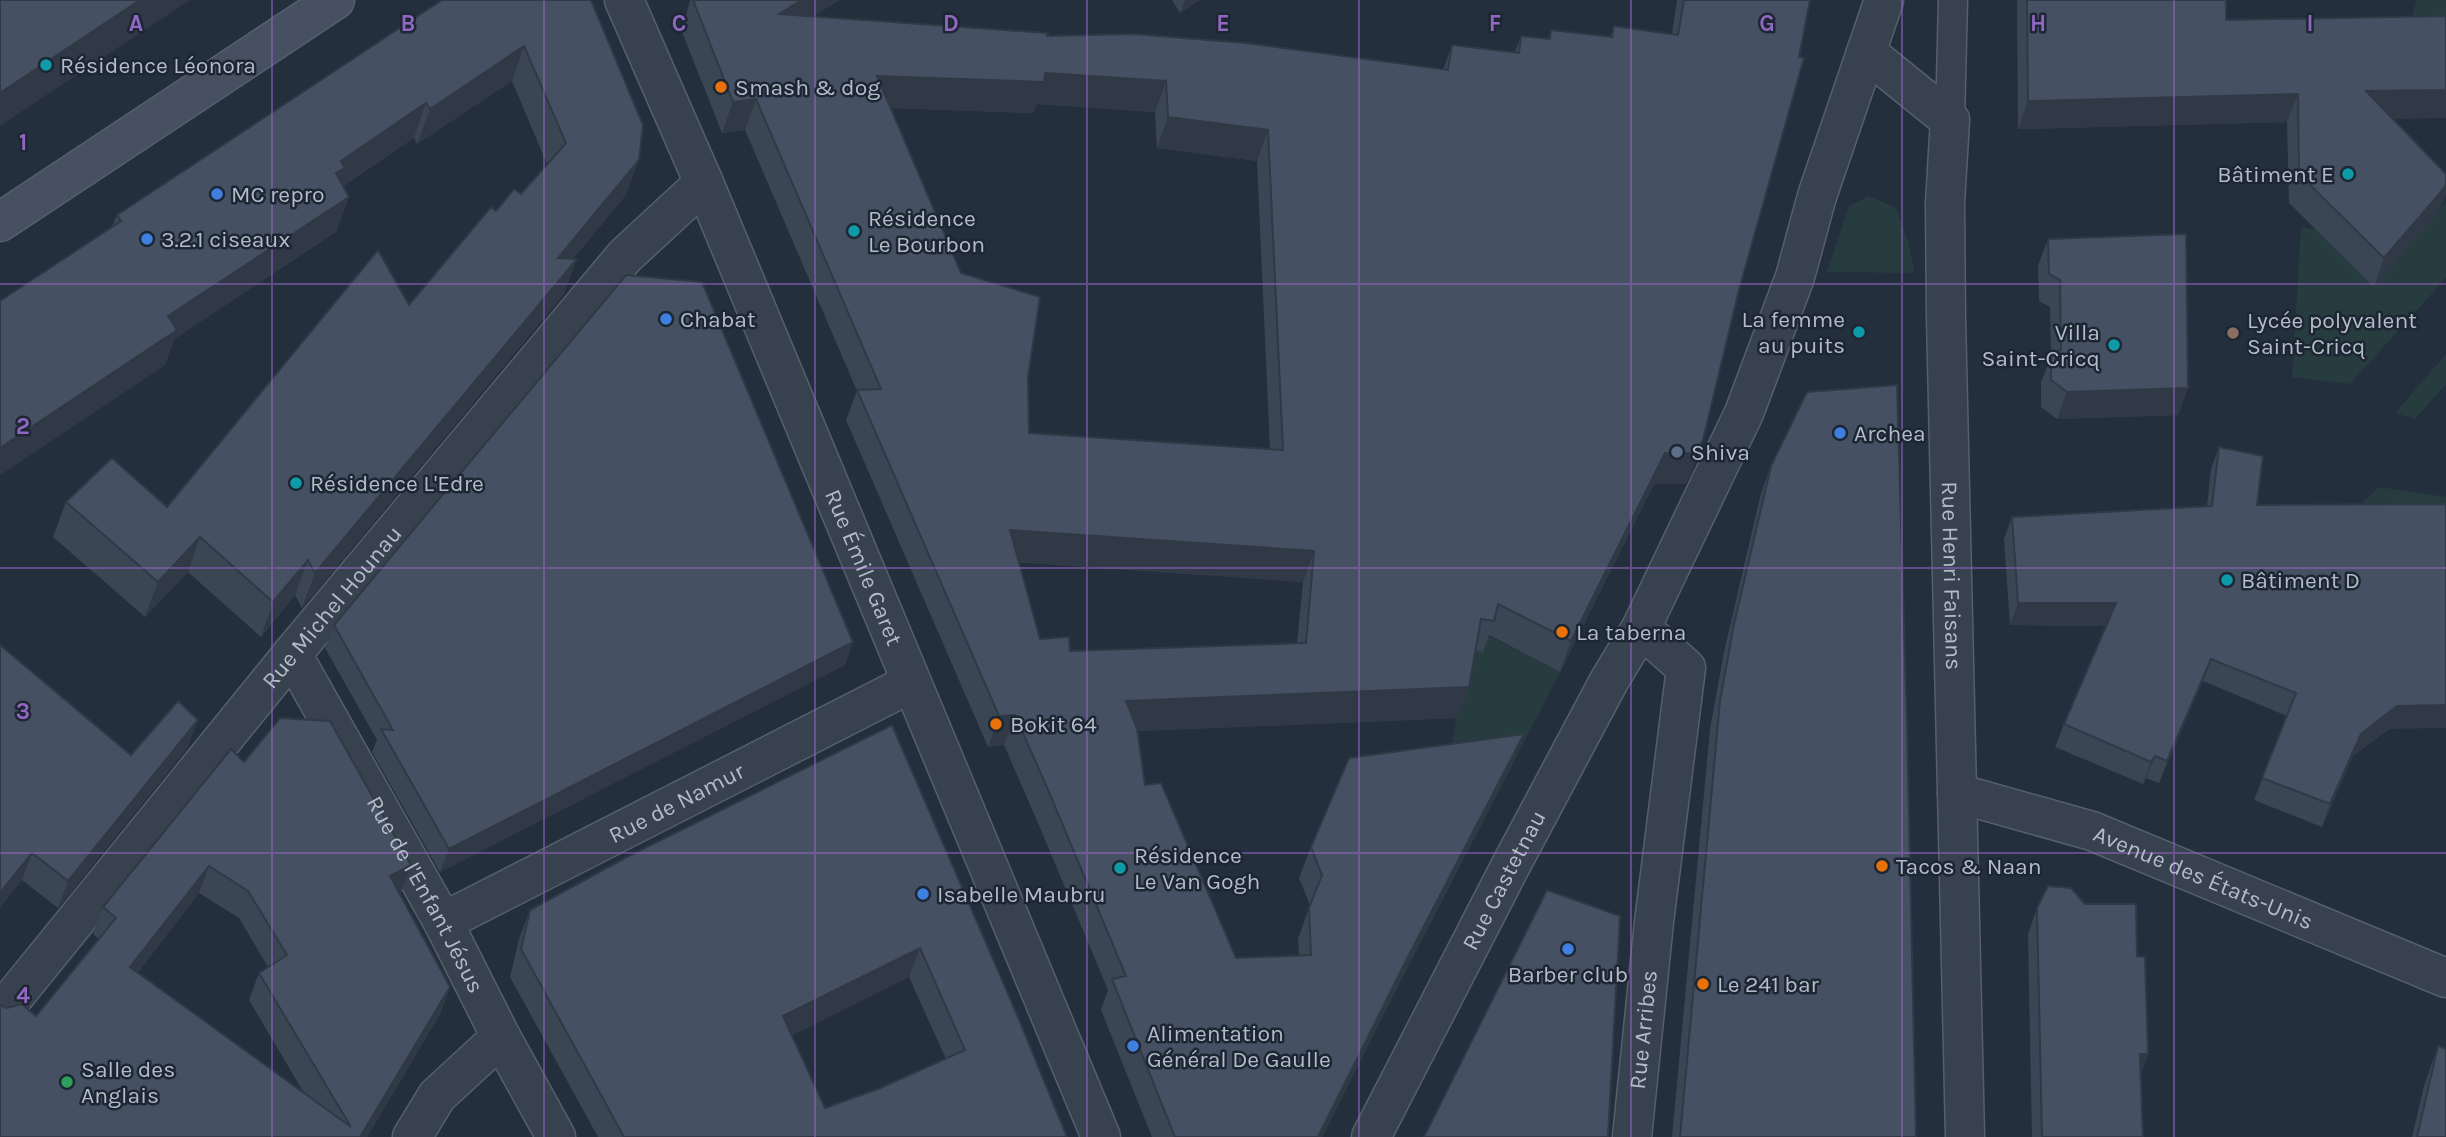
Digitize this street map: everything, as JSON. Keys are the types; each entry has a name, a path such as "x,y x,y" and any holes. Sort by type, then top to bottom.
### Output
{"main road":[{"path":"0,222 335,0"}],"street":[{"name":"Rue Émile Garet","path":"624,0 704,183 1101,1137"},
{"name":"Rue Castetnau","path":"1371,1137 1511,865 1609,681 1641,628 1744,413 1795,278 1817,196 1884,0"},
{"path":"1866,52 1950,120"},
{"name":"Rue Henri Faisans","path":"1950,120 1945,203 1945,317 1965,1137"},
{"name":"Rue Michel Hounau","path":"0,1014 292,654 625,256 704,183"},
{"name":"Rue Arribes","path":"1632,1137 1654,922 1686,668 1641,628"},
{"name":"Rue de l'Enfant Jésus","path":"292,654 443,922 501,1037 556,1137"},
{"name":"Rue de Namur","path":"443,922 911,682"},
{"name":"Avenue des États-Unis","path":"1957,793 2092,831 2446,978"},
{"path":"412,1137 437,1096 501,1037"}],"lane":[{"path":"1950,120 1953,0"}],"green space":[{"path":"2416,0 2446,0 2446,19 2412,21"},
{"path":"1869,196 1896,208 1908,241 1915,273 1827,272 1849,206"},
{"path":"2446,202 2446,278 2350,384 2292,377 2301,228 2316,229 2374,286"},
{"path":"2446,354 2446,384 2415,419 2395,413"},
{"path":"2379,487 2446,497 2446,526 2336,527"},
{"path":"1487,635 1560,672 1507,775 1448,762 1470,650"}],"building":[{"path":"0,0 140,0 0,93"},
{"path":"442,0 591,0 643,125 639,160 558,258 577,259 315,573 308,560 273,602 200,537 158,582 66,502 112,458 167,507 378,250 409,305 491,207 496,211 514,189 521,194 566,143 524,46 430,109 426,103 341,161 345,168 336,173 349,197 168,316 177,330 0,448 0,301 121,221 117,215"},
{"path":"693,0 802,0 779,14 1048,33 1047,36 1134,34 1245,43 1448,70 1452,45 1519,53 1521,36 1550,39 1551,30 1612,37 1614,26 1678,35 1684,0 1810,0 1799,57 1804,58 1739,290 1703,440 1697,453 1665,453 1571,641 1498,604 1494,621 1481,619 1469,687 1126,701 1137,728 1145,785 1161,783 1236,958 1311,955 1309,908 1322,875 1311,847 1349,758 1524,734 1318,1137 1175,1137 1112,979 1126,976 1049,792 1015,715 999,716 857,390 881,389 756,99 733,102","holes":["1045,73 1166,81 1168,117 1268,130 1283,450 1029,433 1028,377 1040,297 961,273 877,76 1044,82","1010,530 1314,551 1306,643 1070,651 1069,637 1040,639"]},
{"name":"Bâtiment E","path":"2027,0 2226,0 2226,20 2446,16 2446,90 2366,91 2446,174 2446,186 2384,258 2299,174 2298,94 2028,101"},
{"name":"Villa Saint-Cricq","path":"2186,234 2188,388 2067,392 2051,380 2051,355 2061,350 2060,280 2049,274 2048,239"},
{"path":"626,275 702,282 853,642 449,849 381,729 393,730 334,625"},
{"path":"1897,385 1916,1137 1680,1137 1720,701 1734,624 1771,466 1807,392"},
{"path":"2219,447 2263,456 2257,505 2446,504 2446,705 2397,706 2361,734 2330,804 2262,778 2296,693 2211,659 2167,761 2155,756 2151,762 2064,724 2116,603 2018,603 2012,517 2212,506"},
{"path":"0,645 131,755 178,701 198,720 68,881 32,853 0,893"},
{"path":"280,718 330,721 411,865 390,876 450,987 360,1137 0,1137 0,1005 7,1008 22,1004 36,1016 116,918 103,907 231,749 244,762","holes":["209,866 248,891 287,955 259,973 351,1127 130,967"]},
{"path":"892,725 1067,1137 624,1137 521,949 530,910 625,858","holes":["920,948 965,1050 878,1089 825,1108 783,1016"]},
{"path":"2048,886 2071,888 2085,904 2136,904 2137,956 2145,957 2148,1054 2140,1054 2143,1137 2042,1137 2037,908"},
{"path":"1547,890 1620,916 1608,1137 1424,1137"},
{"path":"2438,1046 2446,1049 2446,1137 2417,1137"}],"place":[{"name":"Résidence Léonora","path":"46,65"},
{"name":"Smash & dog","path":"721,87"},
{"name":"Bâtiment E","path":"2348,174"},
{"name":"MC repro","path":"217,194"},
{"name":"Résidence Le Bourbon","path":"854,231"},
{"name":"3.2.1 ciseaux","path":"147,239"},
{"name":"Chabat","path":"666,319"},
{"name":"La femme au puits","path":"1859,332"},
{"name":"Lycée polyvalent Saint-Cricq","path":"2233,333"},
{"name":"Villa Saint-Cricq","path":"2114,345"},
{"name":"Archea","path":"1840,433"},
{"name":"Shiva","path":"1677,452"},
{"name":"Résidence L'Edre","path":"296,483"},
{"name":"Bâtiment D","path":"2227,580"},
{"name":"La taberna","path":"1562,632"},
{"name":"Bokit 64","path":"996,724"},
{"name":"Tacos & Naan","path":"1882,866"},
{"name":"Résidence Le Van Gogh","path":"1120,868"},
{"name":"Isabelle Maubru","path":"923,894"},
{"name":"Barber club","path":"1568,949"},
{"name":"Le 241 bar","path":"1703,984"},
{"name":"Alimentation Général De Gaulle","path":"1133,1046"},
{"name":"Salle des Anglais","path":"67,1082"}]}
